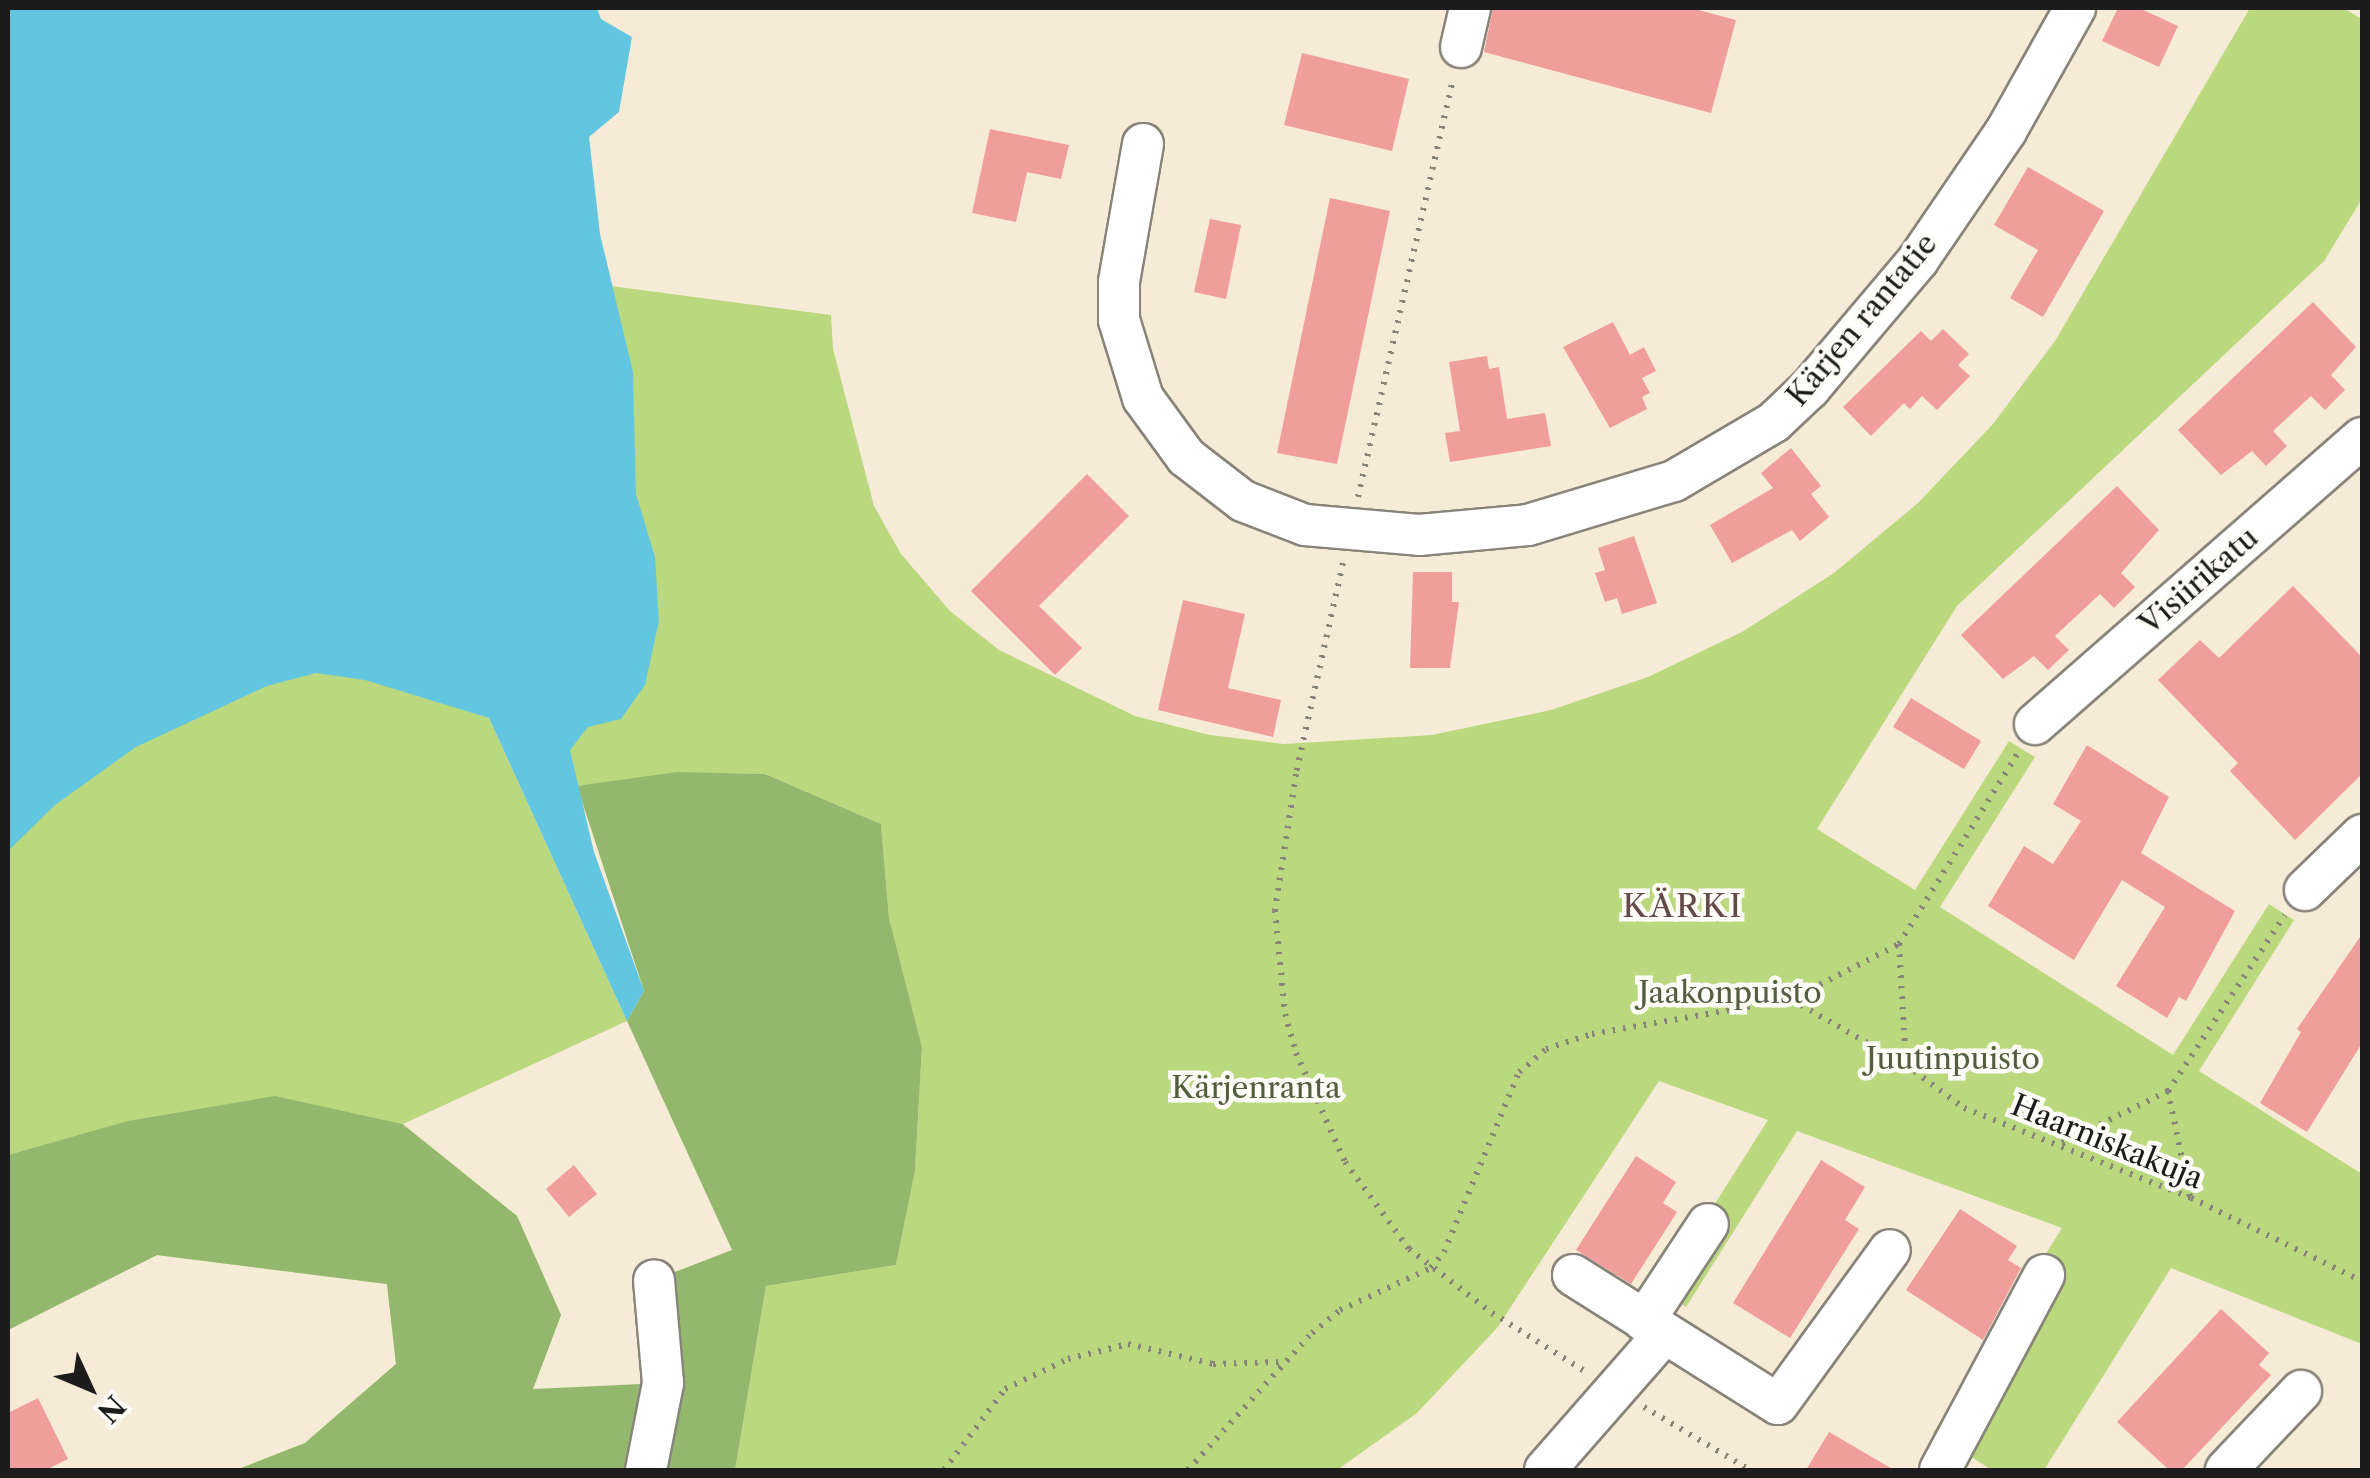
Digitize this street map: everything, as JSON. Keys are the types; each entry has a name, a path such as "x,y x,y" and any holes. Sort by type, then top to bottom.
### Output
{"street":[{"path":"1460,48 1470,8"},
{"name":"Kärjen rantatie","path":"1143,144 1118,282 1119,320 1143,398 1186,457 1243,501 1305,525 1350,532 1472,533 1579,515 1674,481 1774,422 1918,260 2006,131 2074,8"},
{"name":"Visiirikatu","path":"2035,724 2362,438"},
{"path":"2305,890 2362,835"},
{"path":"1545,1470 1616,1390 1708,1224"},
{"path":"1573,1275 1778,1404 1890,1250"},
{"path":"1940,1470 2044,1275"},
{"path":"646,1470 663,1384 654,1280"},
{"path":"2226,1470 2300,1390"}],"path":[{"path":"1460,48 1296,774 1275,910 1285,1014 1315,1103 1345,1162 1431,1268 1616,1390 1750,1470"},
{"path":"1188,1470 1280,1362 1340,1310 1431,1268 1444,1252 1519,1072 1546,1049 1617,1027 1792,1000 1899,944 2035,724"},
{"path":"2062,1144 2168,1091 2305,890"},
{"path":"1899,944 1906,1065"},
{"name":"Haarniskakuja","path":"1792,1000 1906,1065 1964,1108 2028,1137 2062,1144 2190,1198 2362,1281"},
{"path":"2168,1091 2190,1198"},
{"path":"2350,1275 2362,1272"},
{"path":"944,1470 1004,1390 1068,1359 1128,1344 1214,1364 1280,1362"}],"green space":[{"name":"Kärjenranta","path":"2250,8 2343,8 2362,19 2362,199 2324,261 1957,606 1817,829 1915,890 2009,741 2035,757 1940,907 2173,1055 2269,904 2294,920 2199,1071 2362,1174 2362,1344 2171,1268 2044,1470 1992,1470 1933,1433 2062,1228 1797,1131 1686,1307 1661,1289 1768,1120 1659,1081 1497,1328 1417,1413 1337,1470 735,1470 766,1286 896,1265 915,1171 922,1047 889,918 881,824 765,774 705,773 577,786 495,617 605,259 611,286 831,315 833,349 874,506 901,554 950,611 999,650 1135,716 1210,735 1284,744 1432,735 1551,710 1648,677 1742,632 1834,573 1918,503 1993,424 2055,341"},
{"path":"30,554 489,718 627,1021 403,1124 517,1216 561,1315 523,1415 236,1470 305,1443 396,1364 387,1284 157,1255 8,1330 8,1164 106,1128 8,1155 8,577"},
{"path":"677,772 765,774 881,824 889,918 922,1047 915,1171 896,1265 766,1286 735,1470 236,1470 305,1443 396,1364 387,1284 157,1255 8,1330 8,1155 128,1121 275,1096 402,1124 517,1216 561,1315 533,1389 662,1383 654,1280 732,1250 627,1021 644,991 577,786"}],"water":[{"path":"8,8 597,8 601,19 632,37 619,112 589,137 600,234 633,372 636,494 655,557 659,621 645,685 621,719 588,727 570,750 594,852 644,991 627,1021 489,718 365,680 316,673 267,686 136,747 55,805 8,851"}],"building":[{"path":"1493,8 1691,8 1736,20 1711,113 1484,52"},
{"path":"2118,8 2139,8 2178,26 2159,67 2102,41"},
{"path":"1302,53 1409,79 1392,151 1284,125"},
{"path":"990,129 1069,145 1061,179 1027,172 1016,222 972,213"},
{"path":"2028,167 2104,211 2043,317 2010,298 2038,250 1994,225"},
{"path":"1330,198 1390,211 1337,464 1277,453"},
{"path":"1210,219 1241,225 1226,299 1194,292"},
{"path":"2313,302 2356,347 2331,375 2345,390 2325,410 2311,396 2273,431 2287,446 2266,466 2252,451 2221,475 2178,430"},
{"path":"1613,322 1630,355 1644,347 1656,371 1642,378 1650,393 1642,397 1647,409 1610,428 1563,347"},
{"path":"1943,329 1969,354 1958,365 1970,376 1937,410 1922,396 1910,409 1904,403 1871,436 1843,407 1921,331 1931,341"},
{"path":"1487,356 1489,369 1499,367 1507,419 1545,413 1551,446 1450,462 1445,433 1460,431 1449,362"},
{"path":"1791,448 1821,486 1811,494 1829,517 1800,541 1792,530 1732,563 1710,525 1773,488 1761,473"},
{"path":"1087,474 1129,516 1039,606 1082,648 1055,675 971,591"},
{"path":"2117,486 2159,530 2121,573 2135,587 2114,608 2100,594 2055,636 2069,650 2048,670 2034,656 2003,679 1961,635"},
{"path":"1634,536 1657,603 1622,614 1617,598 1605,602 1595,573 1605,570 1598,548"},
{"path":"1413,572 1452,572 1452,602 1459,602 1450,668 1410,668"},
{"path":"2293,586 2362,657 2362,774 2295,840 2230,771 2238,763 2158,680 2200,640 2219,658"},
{"path":"1183,600 1245,614 1228,688 1281,700 1273,737 1158,710"},
{"path":"1911,698 1981,741 1964,769 1893,727"},
{"path":"2087,745 2169,797 2141,853 2235,911 2186,1001 2179,997 2167,1018 2116,986 2165,907 2122,880 2074,960 1988,906 2024,846 2053,864 2081,821 2053,804"},
{"path":"2362,934 2362,1043 2307,1132 2260,1103 2301,1032 2297,1029"},
{"path":"1636,1156 1676,1182 1663,1203 1677,1212 1631,1284 1576,1250"},
{"path":"1821,1160 1865,1187 1845,1220 1859,1229 1790,1338 1733,1303"},
{"path":"574,1165 597,1194 569,1217 546,1189"},
{"path":"1960,1209 2017,1246 2008,1260 2021,1268 1983,1340 1906,1290"},
{"path":"2221,1309 2269,1353 2259,1365 2271,1375 2182,1470 2169,1470 2117,1422"},
{"path":"38,1398 68,1459 46,1470 8,1470 8,1413"},
{"path":"1829,1432 1894,1470 1806,1470"}],"district":[{"name":"KÄRKI","path":"1683,906"}],"park label":[{"name":"Jaakonpuisto","path":"1730,993"},
{"name":"Juutinpuisto","path":"1953,1059"}]}
